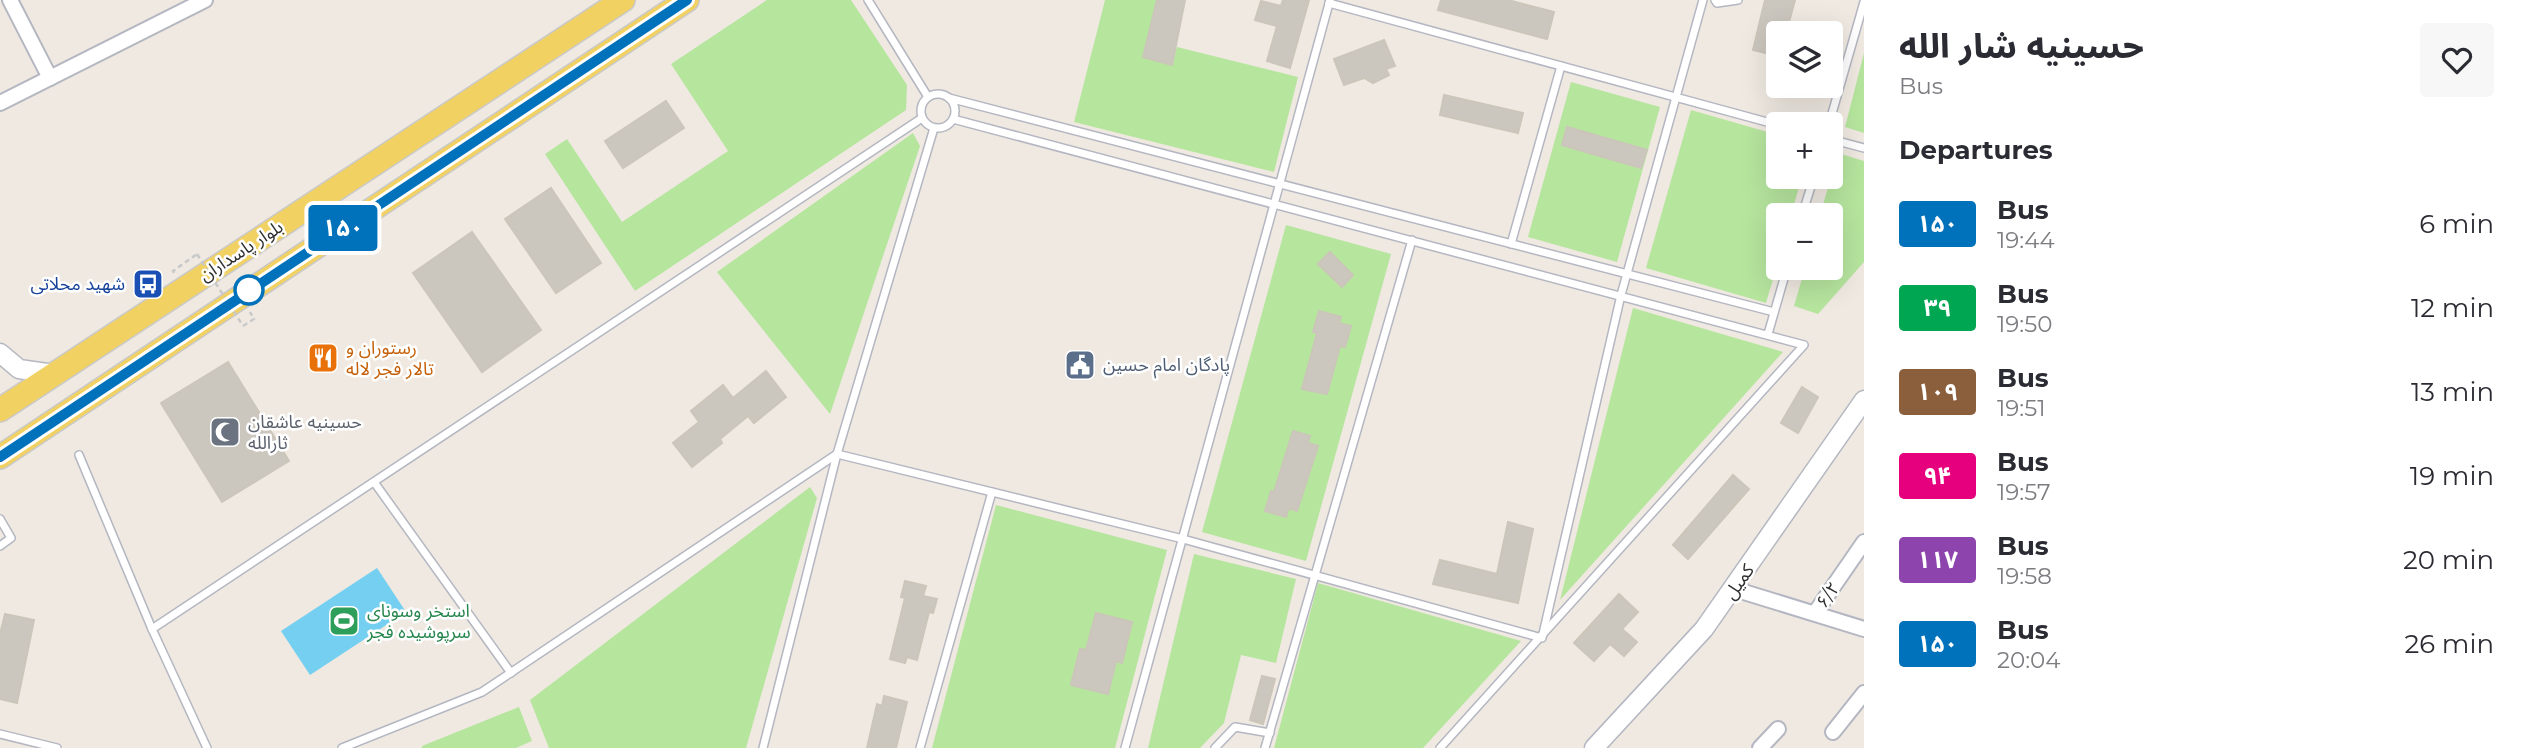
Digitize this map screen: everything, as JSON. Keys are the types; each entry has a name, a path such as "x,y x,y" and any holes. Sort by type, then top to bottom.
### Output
{"main road":[{"name":"بلوار پاسداران","path":"0,410 623,0"},
{"name":"بلوار پاسداران","path":"0,457 687,0"},
{"path":"447,117 467,145"}],"street":[{"path":"10,0 50,78"},
{"path":"0,103 205,0"},
{"path":"0,353 19,369 54,374"},
{"path":"0,353 0,366"},
{"name":"کمیل","path":"1594,748 1704,629 1864,400"},
{"name":"۶/۲","path":"1815,613 1864,542"},
{"path":"1734,589 1864,629"},
{"path":"1833,732 1864,693"},
{"path":"1760,748 1778,729"}],"lane":[{"path":"868,0 928,97"},
{"path":"1542,638 1621,295 1703,0"},
{"path":"1715,0 1717,3 1738,0"},
{"path":"1125,748 1330,2 1766,122"},
{"path":"1832,112 1864,2"},
{"path":"1511,244 1561,66"},
{"path":"949,98 955,108 953,119 946,127 929,126 922,118 921,106 928,97 939,94 1774,312"},
{"path":"152,629 922,118"},
{"path":"953,119 1804,345 1440,748"},
{"path":"763,748 837,454 934,128"},
{"path":"1843,142 1864,148"},
{"path":"1265,748 1412,240"},
{"path":"1768,334 1783,280"},
{"path":"342,748 482,692 837,454 1183,539 1542,638"},
{"path":"79,455 152,629 207,748"},
{"path":"374,482 511,673"},
{"path":"919,748 992,492"},
{"path":"0,519 3,530 11,538 0,546"},
{"path":"1215,748 1235,727 1270,733"},
{"path":"0,734 57,748"}],"path":[{"path":"173,271 197,254 243,326 254,319"}],"green space":[{"path":"767,0 851,0 907,85 906,110 635,291 545,154 567,139 622,222 728,151 671,64"},
{"path":"1105,0 1157,0 1143,57 1172,64 1177,47 1298,77 1274,172 1074,122"},
{"path":"1864,53 1864,133 1845,127"},
{"path":"1571,82 1660,107 1617,262 1528,237"},
{"path":"1691,110 1766,132 1766,189 1799,189 1794,203 1766,203 1766,280 1773,280 1766,303 1646,268"},
{"path":"913,133 920,146 830,414 717,272"},
{"path":"1843,155 1864,161 1864,262 1818,314 1794,306 1802,280 1843,280 1843,203 1823,203 1828,189 1843,189"},
{"path":"1286,225 1391,254 1306,561 1202,532"},
{"path":"1633,308 1783,352 1560,600"},
{"path":"810,487 817,498 746,748 549,748 530,700"},
{"path":"996,505 1167,550 1115,748 932,748"},
{"path":"1194,554 1296,579 1276,663 1241,655 1224,723 1200,748 1148,748"},
{"path":"1318,583 1521,641 1423,748 1274,748"},
{"path":"519,707 532,741 516,748 422,748 422,746"}],"water":[{"name":"استخر وسونای سرپوشیده فجر","path":"377,568 406,612 310,675 281,631"}],"building":[{"path":"1157,0 1185,0 1172,65 1143,57"},
{"path":"1283,0 1309,0 1290,68 1267,61 1277,26 1255,20 1261,1 1281,6"},
{"path":"1441,0 1508,0 1554,12 1547,39 1438,10"},
{"path":"1765,0 1795,0 1789,21 1766,21 1766,53 1753,50"},
{"path":"1384,40 1395,66 1386,69 1389,75 1373,83 1364,78 1344,85 1334,59"},
{"path":"1444,95 1523,113 1518,133 1440,115"},
{"path":"666,101 684,128 623,168 605,141"},
{"path":"1567,127 1647,150 1641,168 1562,145"},
{"path":"551,188 601,263 556,293 505,219"},
{"path":"472,232 541,330 482,372 413,273"},
{"path":"1330,252 1353,275 1342,287 1318,264"},
{"path":"1319,311 1341,317 1339,323 1351,326 1345,347 1340,346 1327,394 1302,389 1317,333 1313,332"},
{"name":"حسینیه عاشقان ثارالله","path":"228,362 289,461 222,502 161,403"},
{"path":"766,371 786,397 754,423 748,416 720,439 722,443 692,467 673,443 699,422 691,411 723,385 733,398"},
{"path":"1802,387 1818,397 1798,433 1781,423"},
{"path":"1293,431 1310,436 1308,443 1318,446 1297,511 1289,508 1286,517 1265,511 1271,491 1274,492"},
{"path":"1733,475 1749,489 1688,559 1673,545"},
{"path":"1508,522 1533,529 1518,603 1433,584 1440,560 1497,574"},
{"path":"905,581 926,586 923,596 937,599 933,613 929,612 917,660 907,657 905,663 890,659 905,598 901,597"},
{"path":"1619,594 1638,612 1622,629 1637,642 1624,656 1610,644 1594,661 1574,643"},
{"path":"1096,613 1132,622 1122,663 1116,661 1108,694 1071,685 1080,649 1086,650"},
{"path":"5,614 34,620 17,703 0,699 0,634"},
{"path":"1262,676 1275,679 1263,724 1250,720"},
{"path":"884,696 907,702 896,748 867,748 877,704 882,706"}],"bus line":[{"name":"۱۵۰","path":"0,457 687,0"}],"place":[{"name":"شهید محلاتی","path":"148,284"},
{"name":"رستوران و تالار فجر لاله","path":"323,358"},
{"name":"پادگان امام حسین","path":"1080,365"},
{"name":"حسینیه عاشقان ثارالله","path":"225,432"},
{"name":"استخر وسونای سرپوشیده فجر","path":"344,621"}]}
